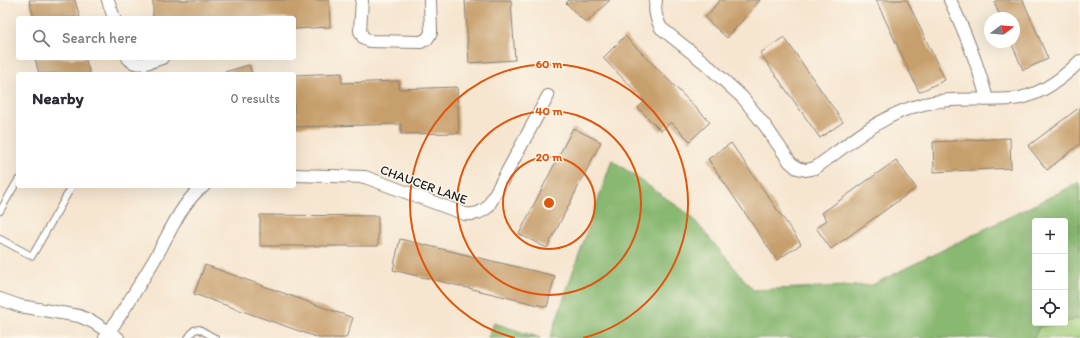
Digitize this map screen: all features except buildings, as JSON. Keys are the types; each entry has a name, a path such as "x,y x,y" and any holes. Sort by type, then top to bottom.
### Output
{"street":[{"path":"108,0 113,16"},
{"path":"362,0 360,31 363,37 369,41 421,42 427,39 431,33 430,0"},
{"path":"656,0 654,9 656,19 661,28 706,63 743,98 766,127 790,162 797,168 806,170 815,168 884,119 902,111 924,104 948,100 1014,99 1029,95 1048,87 1065,76 1080,61"},
{"path":"950,0 979,69 987,99"},
{"path":"130,60 142,64 155,60"},
{"name":"CHAUCER LANE","path":"296,175 366,178 465,214 472,215 481,213 488,207 548,96"},
{"path":"0,299 20,306 79,316 93,322 111,336 188,201 202,188"}],"lane":[{"path":"0,211 16,183"},
{"path":"0,239 32,256 71,188"},
{"path":"188,338 194,330 199,329 215,338"}],"green space":[{"path":"612,160 690,215 753,290 872,285 1080,182 1080,318 1068,321 1068,218 1032,218 1032,326 1044,326 1039,327 1034,338 550,338"},
{"path":"1080,318 1080,338 1034,338 1039,327 1068,326 1068,321"},
{"path":"494,323 540,338 488,338"}]}
